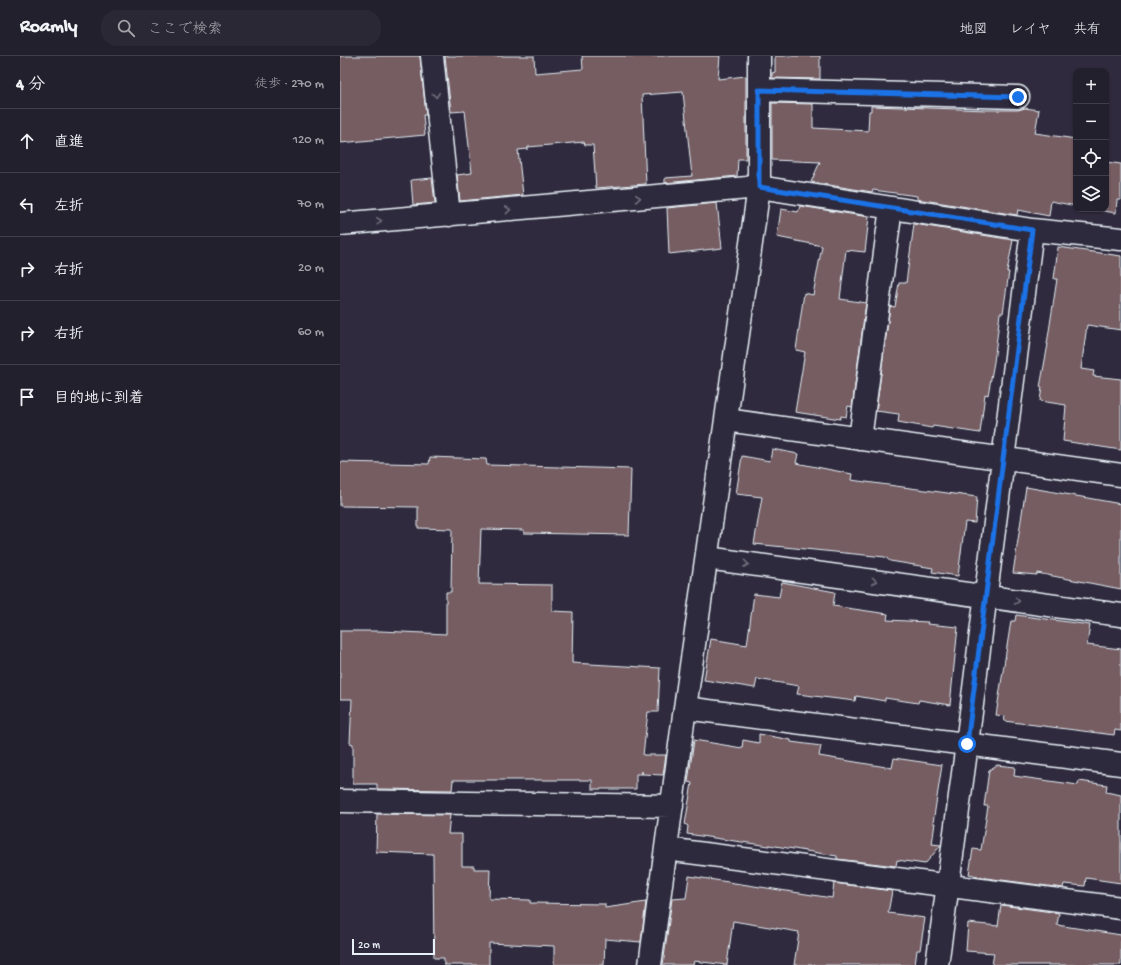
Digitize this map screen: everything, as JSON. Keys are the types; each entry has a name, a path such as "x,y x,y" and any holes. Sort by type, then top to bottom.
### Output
{"street":[{"path":"432,56 449,215"},
{"path":"650,965 759,187 759,56"},
{"path":"759,90 1018,97"},
{"path":"340,224 759,187 1032,230 1121,239"},
{"path":"860,439 891,208"},
{"path":"937,965 967,744 1032,230"},
{"path":"726,420 1121,475"},
{"path":"707,558 1121,615"},
{"path":"685,708 1121,764"},
{"path":"340,801 672,806"},
{"path":"666,849 1121,908"}],"building":[{"path":"340,56 420,56 426,115 423,115 425,135 340,143"},
{"path":"445,56 534,56 535,73 583,69 582,56 720,56 718,79 746,76 746,159 738,159 737,176 665,183 665,178 692,176 683,92 642,95 646,184 596,188 593,145 585,145 584,142 528,147 528,149 518,150 523,195 460,201 457,175 472,173 465,111 451,112"},
{"path":"775,56 820,56 820,79 772,78 772,73 775,72"},
{"path":"772,103 813,104 813,128 868,131 869,111 871,111 871,106 987,110 1018,110 1025,108 1039,110 1035,133 1073,139 1073,205 1051,201 1049,216 1018,210 1017,215 917,199 917,196 873,190 872,192 811,182 820,162 772,160"},
{"path":"1109,162 1121,164 1121,200 1117,200 1116,213 1109,212"},
{"path":"432,178 435,203 413,205 411,180"},
{"path":"717,203 722,248 669,254 667,208"},
{"path":"800,206 869,217 865,252 846,250 840,299 866,303 852,407 848,406 846,417 841,416 840,419 795,412 805,352 796,350 804,293 813,295 822,246 777,237 781,209 798,212"},
{"path":"914,224 1013,240 1007,272 1009,272 1003,313 1000,313 994,362 988,395 985,394 980,433 933,426 932,428 898,422 899,414 876,411 890,306 895,307 899,283 906,283"},
{"path":"1058,247 1121,256 1121,330 1087,325 1081,369 1094,371 1093,376 1121,379 1121,450 1063,441 1066,405 1040,401 1042,387 1040,387 1048,344 1057,279 1054,279"},
{"path":"772,449 798,454 796,463 852,474 851,480 977,497 975,523 965,522 958,576 932,572 933,568 890,561 885,557 754,544 762,497 736,494 742,456 770,461"},
{"path":"430,457 486,459 487,465 631,469 629,535 524,533 524,530 481,529 479,584 552,585 552,611 573,612 572,663 660,668 658,712 648,712 643,755 666,755 663,775 636,774 636,789 592,789 592,780 453,780 452,790 377,789 377,784 353,784 353,744 350,743 352,699 340,699 340,631 446,634 446,592 451,592 452,529 418,528 418,507 340,506 340,462 429,464"},
{"path":"1026,487 1121,504 1121,589 1037,573 1037,575 1013,573"},
{"path":"782,582 835,592 833,606 888,614 887,620 928,622 927,624 958,627 950,705 919,700 918,703 885,698 885,701 856,696 855,701 797,694 799,686 757,679 755,688 704,680 711,639 747,645 754,594 779,597"},
{"path":"1016,615 1090,625 1087,645 1121,649 1121,731 1115,730 1114,735 1004,721 1005,716 996,715 1011,621 1015,621"},
{"path":"759,734 791,740 791,742 821,746 819,756 892,768 894,758 942,765 933,823 935,823 932,844 941,845 925,864 897,860 896,866 837,859 837,856 687,834 688,826 685,824 692,783 688,782 694,740 742,748 743,740 759,743"},
{"path":"997,765 1015,767 1014,776 1078,785 1079,781 1107,785 1106,792 1121,795 1121,883 1086,878 1085,886 1064,884 1063,888 978,877 969,874 973,849 981,850 988,806 984,806 989,770"},
{"path":"377,814 450,815 448,834 462,834 462,866 474,866 474,869 490,869 489,899 530,900 530,903 605,904 605,908 646,902 641,942 605,939 604,965 554,965 554,946 489,943 489,965 444,965 444,958 434,958 433,854 376,852"},
{"path":"689,876 832,898 834,883 892,891 888,913 925,918 920,950 917,950 915,965 794,965 799,932 733,921 727,965 694,961 693,965 663,965 672,899 686,898"},
{"path":"1001,905 1059,913 1057,925 1121,935 1121,965 992,965 994,953 966,951 968,923 998,926"}],"route":[{"path":"967,744 1032,230 759,187 759,90 1018,97"}]}
